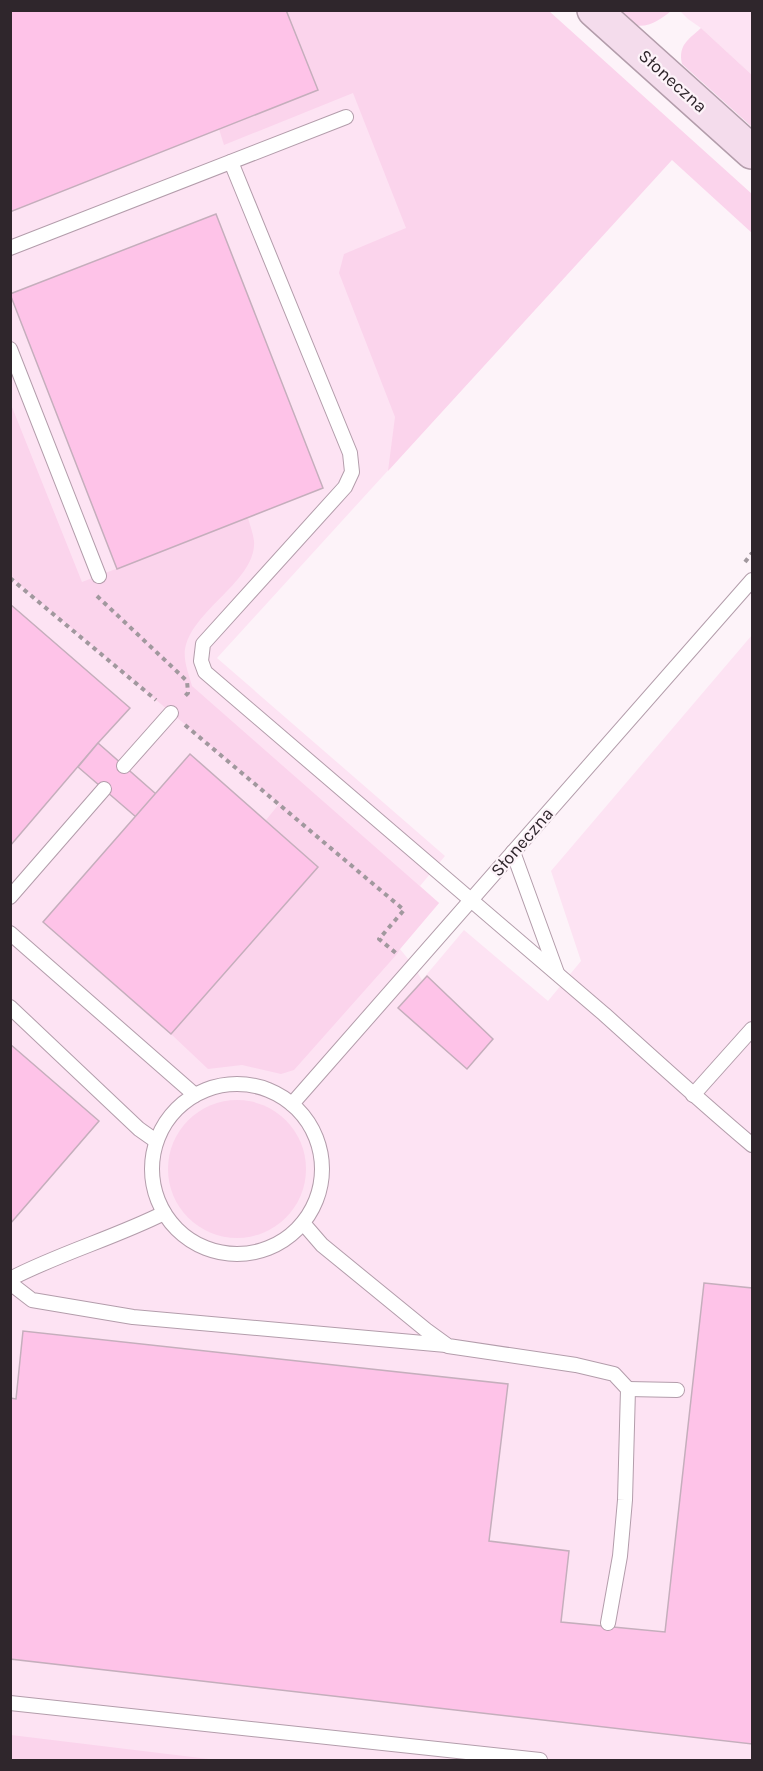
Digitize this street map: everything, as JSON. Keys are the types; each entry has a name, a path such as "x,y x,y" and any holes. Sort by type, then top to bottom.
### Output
{"street":[{"name":"Słoneczna","path":"594,10 753,152"}],"lane":[{"path":"10,249 346,117"},
{"path":"231,162 350,453 352,472 345,487 203,644 201,661 205,672 753,1145"},
{"path":"10,349 99,576"},
{"name":"Słoneczna","path":"292,1104 753,580"},
{"path":"124,766 171,713"},
{"path":"10,897 104,789"},
{"path":"513,852 558,975"},
{"path":"10,933 195,1095"},
{"path":"10,1007 140,1129 156,1141"},
{"path":"693,1095 753,1029"},
{"path":"235,1084 255,1086 275,1093 292,1104 308,1122 319,1143 323,1166 320,1190 311,1212 297,1231 278,1245 256,1253 232,1255 209,1250 188,1239 164,1213 158,1203 152,1180 152,1156 156,1141 172,1114 195,1095 214,1087 235,1084"},
{"path":"164,1213 137,1227 32,1268 10,1281 32,1300 133,1317 448,1346 576,1365 614,1374 628,1389 625,1500 620,1556 608,1623"},
{"path":"303,1223 322,1245 448,1346"},
{"path":"628,1389 677,1390"},
{"path":"10,1703 540,1761"}],"path":[{"path":"10,578 404,910 379,939 398,954"}],"shaded area":[{"path":"11,11 504,11 672,159 217,658 445,856 420,886 439,903 400,949 422,980 464,930 548,1001 581,961 551,871 752,635 752,1760 11,1760"},
{"path":"286,11 549,11 752,194 752,233 672,160 388,471 395,417 339,273 344,254 406,228 353,93 224,145 219,129 318,89"},
{"path":"616,11 671,11 657,21 637,26 629,23"},
{"path":"680,11 752,11 752,75 701,28"},
{"path":"701,28 752,75 752,127 682,64 683,47"},
{"path":"10,402 82,582 248,518 254,541 252,557 232,586 194,628 187,643 185,659 192,686 439,903 294,1070 281,1074 242,1065 208,1069 171,1034 318,867 266,820 279,804 11,577"},
{"path":"237,1100 264,1105 276,1111 286,1120 295,1130 301,1142 306,1169 301,1196 295,1208 286,1218 276,1227 264,1233 237,1238 210,1233 198,1227 188,1218 179,1208 173,1196 168,1169 173,1142 179,1130 188,1120 198,1111 210,1105"},
{"path":"11,1735 217,1760 11,1760"}],"building":[{"path":"10,10 286,10 318,90 10,212"},
{"path":"216,214 323,488 117,569 10,294"},
{"path":"10,604 130,708 10,846"},
{"path":"98,743 156,794 136,817 78,767"},
{"path":"190,754 318,867 171,1034 43,922"},
{"path":"427,976 493,1039 467,1069 398,1008"},
{"path":"10,1044 99,1121 10,1224"},
{"path":"704,1283 752,1288 752,1744 10,1659 10,1398 16,1399 23,1331 508,1384 489,1541 569,1551 561,1622 665,1632"}]}
